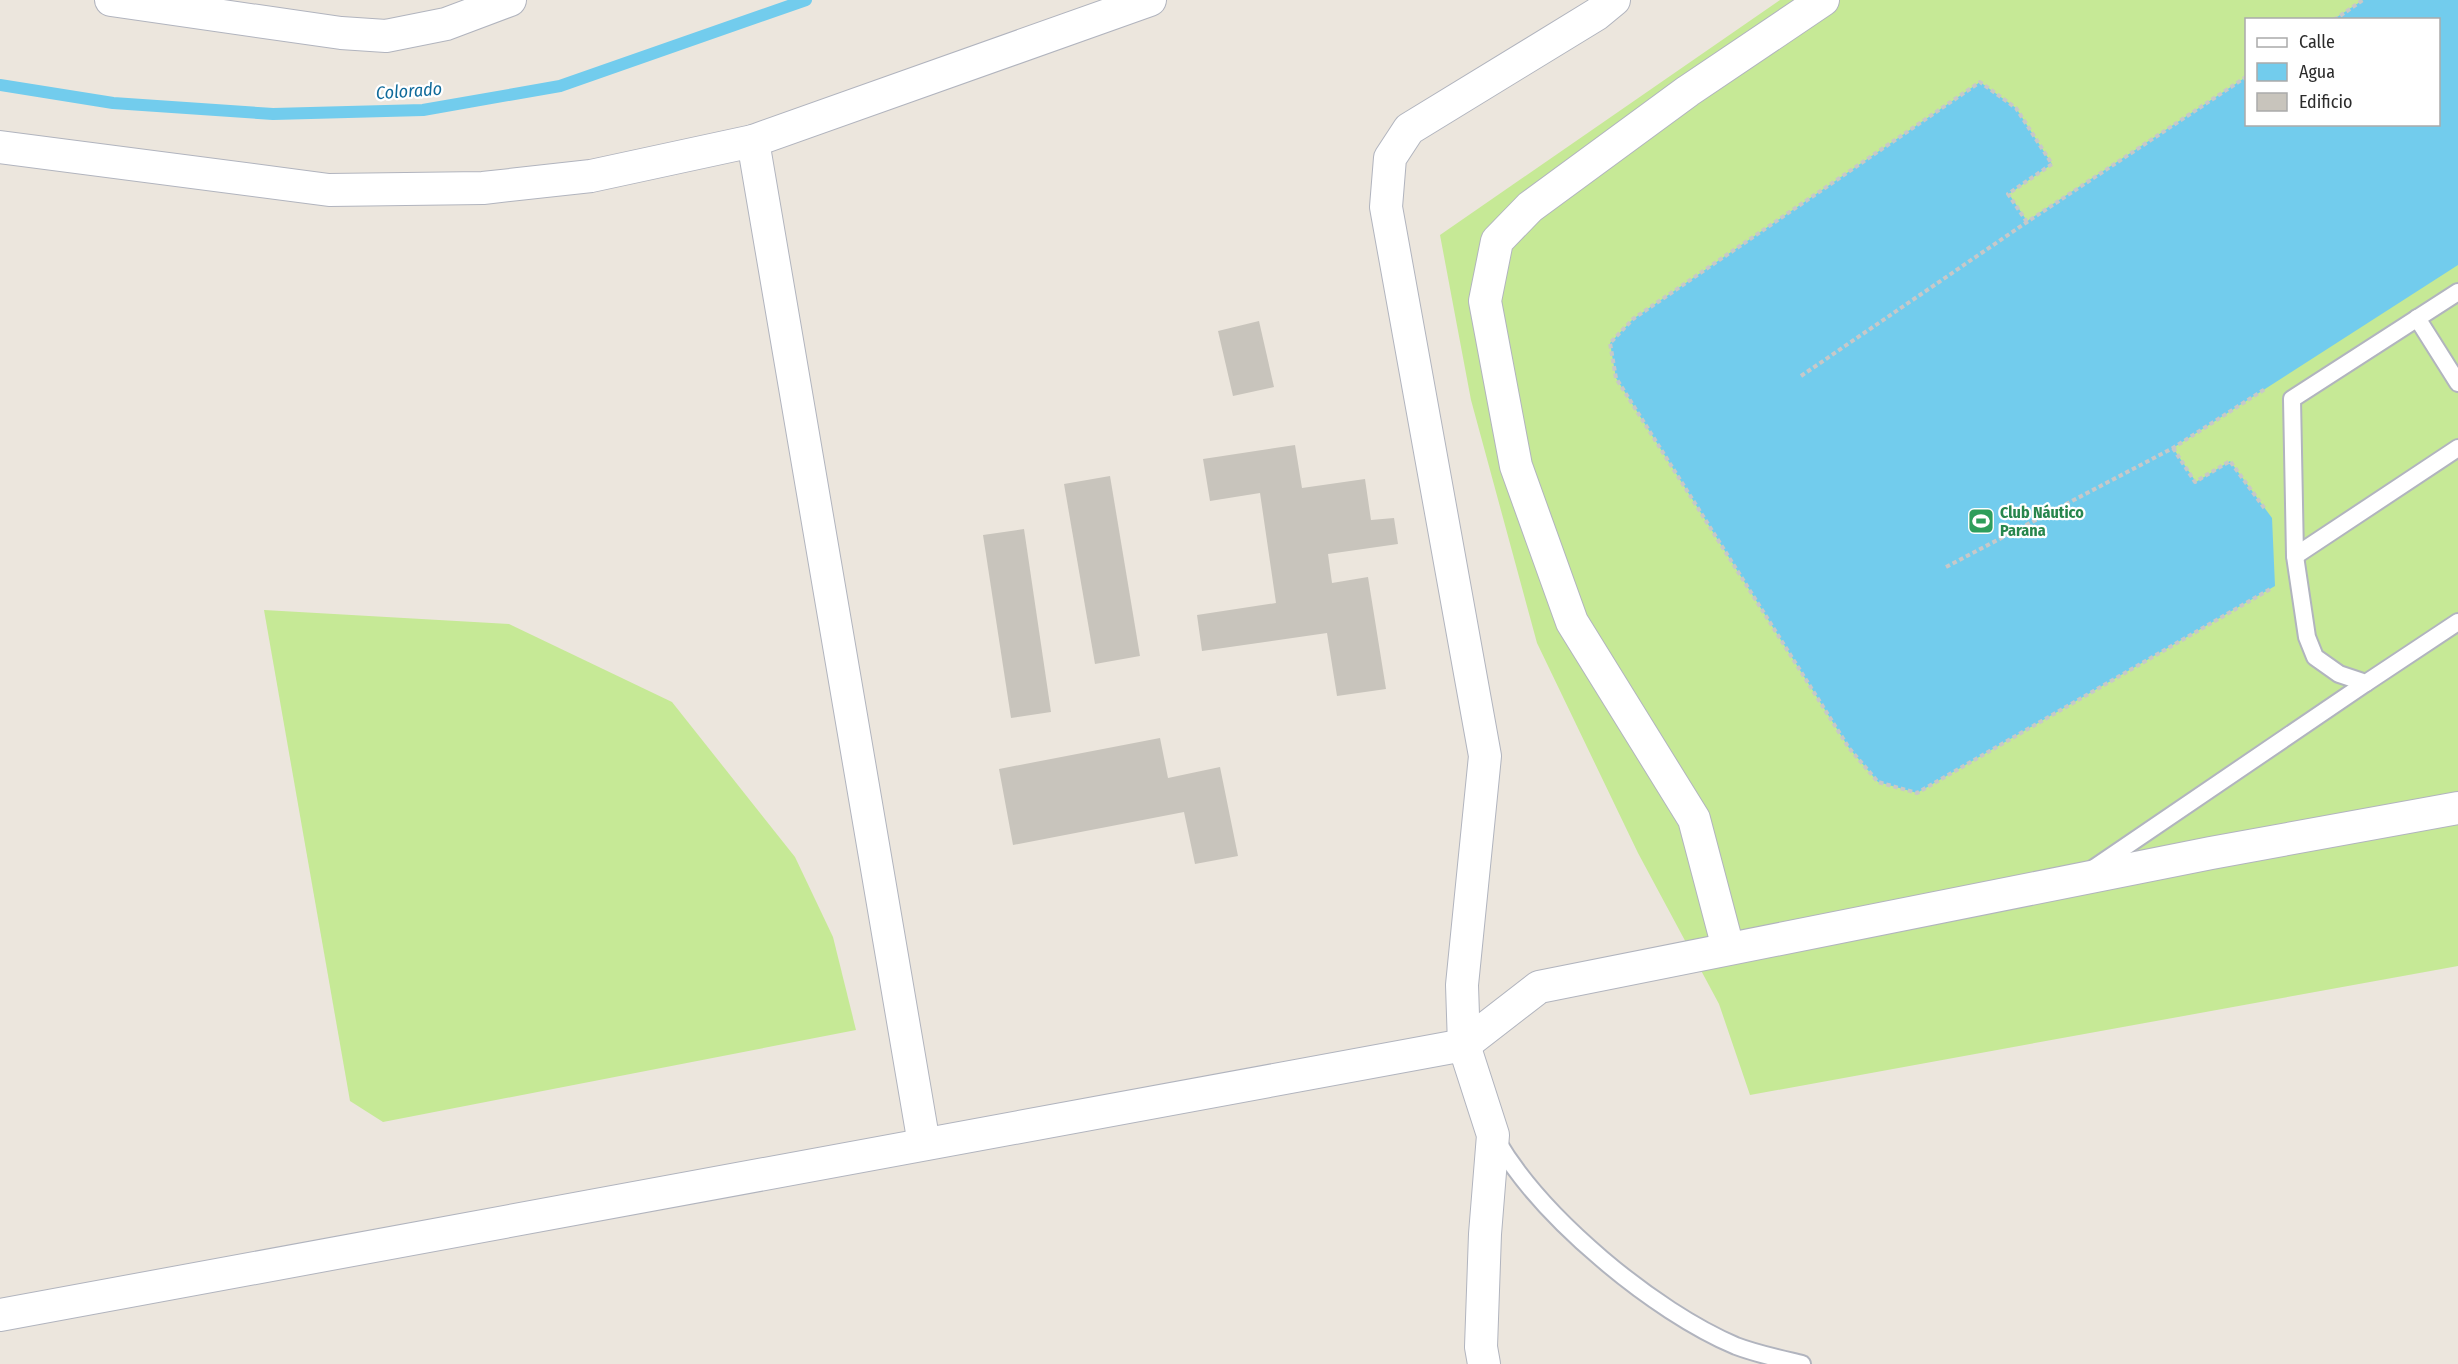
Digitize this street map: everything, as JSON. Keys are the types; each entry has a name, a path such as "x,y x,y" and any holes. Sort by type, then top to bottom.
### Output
{"street":[{"path":"111,0 341,33 386,36 446,24 510,0"},
{"path":"0,147 329,190 483,188 591,176 753,141 1150,0"},
{"path":"1481,1358 1485,1234 1493,1135 1464,1045 1462,985 1485,756 1386,207 1390,158 1408,129 1597,14 1614,0"},
{"path":"1728,948 1694,819 1572,622 1516,466 1485,301 1497,242 1530,207 1688,92 1823,0"},
{"path":"753,141 924,1144"},
{"path":"0,1315 1464,1045 1539,987 2078,879 2458,808"}],"lane":[{"path":"2366,683 2339,675 2315,657 2307,636 2295,555 2292,399 2458,292"},
{"path":"2417,318 2458,383"},
{"path":"2295,555 2458,448"},
{"path":"2078,879 2458,622"},
{"path":"1493,1135 1514,1170 1557,1220 1628,1278 1684,1319 1737,1346 1802,1364"}],"path":[{"path":"2337,18 2363,0"},
{"path":"1801,376 2027,222 2245,78"},
{"path":"2027,222 2008,194 2052,164 2016,108 1980,82 1633,319 1610,343 1616,378 1849,748 1878,782 1917,793 2275,586"},
{"path":"1946,567 2173,448 2271,385"},
{"path":"2173,448 2196,483 2230,460 2272,518"}],"green space":[{"name":"Club Náutico Parana","path":"1780,0 2458,0 2458,966 1750,1095 1719,1004 1638,853 1537,643 1471,400 1440,235"},
{"path":"264,610 509,624 672,702 795,857 833,937 856,1030 383,1122 350,1101"}],"water":[{"path":"2363,0 2458,0 2458,265 2173,448 2196,482 2230,461 2272,518 2275,586 1917,793 1878,782 1849,748 1616,378 1610,343 1633,319 1980,82 2016,108 2052,164 2009,194 2027,221 2245,78 2245,126 2440,126 2440,18 2336,18"}],"building":[{"path":"1259,321 1274,387 1233,396 1218,331"},
{"path":"1295,445 1302,488 1365,479 1371,520 1394,518 1398,544 1328,554 1332,583 1368,577 1386,689 1337,696 1327,633 1202,651 1197,615 1276,603 1260,493 1210,501 1203,459"},
{"path":"1110,476 1140,656 1095,664 1064,484"},
{"path":"1024,529 1051,712 1011,718 983,535"},
{"path":"1160,738 1168,778 1220,767 1238,856 1195,864 1184,812 1013,845 999,769"}],"waterway":[{"name":"Colorado","path":"0,85 113,103 273,114 423,110 560,86 806,0"}],"place":[{"name":"Club Náutico Parana","path":"1981,521"}]}
